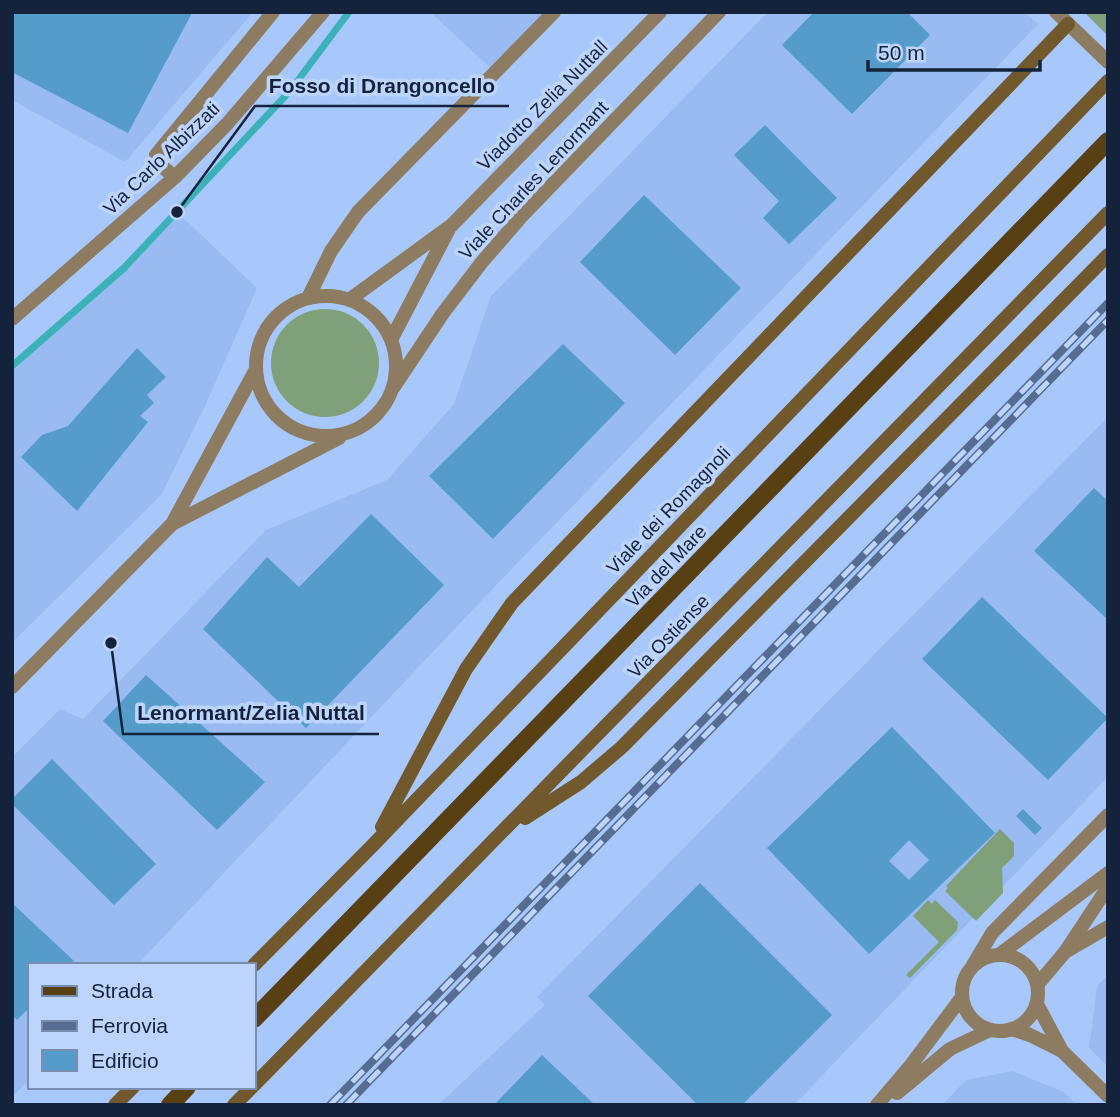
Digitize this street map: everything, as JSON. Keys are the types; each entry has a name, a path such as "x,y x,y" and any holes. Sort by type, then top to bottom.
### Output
{"main road":[{"path":"373,844 466,668 500,618 540,573 1068,24"},
{"name":"Viale dei Romagnoli","path":"256,963 1108,81"},
{"name":"Via del Mare","path":"256,1017 1108,141"},
{"name":"Via Ostiense","path":"256,1083 1108,213"},
{"path":"508,828 581,782 636,733 1108,255"},
{"path":"116,1105 131,1089"},
{"path":"170,1105 185,1089"},
{"name":"Via Ostiense","path":"234,1105 250,1089"}],"street":[{"path":"175,177 160,165 156,155 274,12"},
{"name":"Via Carlo Albizzati","path":"12,319 175,177 227,124 323,12"},
{"path":"308,298 331,251 358,212 554,12"},
{"name":"Viadotto Zelia Nuttall","path":"349,300 452,225 660,12"},
{"name":"Viale Charles Lenormant","path":"393,388 443,313 487,256 719,12"},
{"path":"1056,12 1108,62"},
{"name":"Viadotto Zelia Nuttall","path":"391,340 452,225"},
{"path":"172,524 351,432 369,422 383,407 393,388 396,355 381,322 366,309 349,300 328,296 308,298 285,308 268,325 258,347 255,371 260,392 271,411 287,426 308,434 330,436 351,432"},
{"path":"12,687 172,524 255,371"},
{"path":"990,1030 971,1018 962,997 962,985 988,939 1003,920 1108,815"},
{"path":"1000,954 1108,873"},
{"path":"1038,984 1065,952 1108,887"},
{"path":"1065,952 1108,927"},
{"path":"973,965 990,955 1000,954 1010,955 1028,966 1038,984 1037,1004 1028,1020 1012,1029"},
{"path":"880,1105 962,997"},
{"path":"1037,1004 1062,1051 1108,1096"},
{"path":"880,1105 950,1049 990,1030 1012,1029 1062,1051"}],"shaded area":[{"path":"12,12 253,12 125,162 12,100"},
{"path":"430,12 554,12 495,72"},
{"path":"768,12 1025,12 1038,24 481,601 139,963 28,963 28,1081 12,1097 12,757 60,709 83,719 266,530 387,480 454,404 491,296"},
{"path":"177,212 257,288 205,406 161,495 12,643 12,372"},
{"path":"1108,417 1108,777 794,1105 438,1105 545,1005 537,997"},
{"path":"1108,975 1108,1067 1089,1048 1097,986"},
{"path":"1012,1071 1064,1092 1077,1105 942,1105 966,1080"}],"green space":[{"path":"1084,12 1108,12 1108,36"},
{"path":"325,309 346,313 363,325 375,342 379,363 375,384 363,401 346,413 325,417 304,413 287,401 275,384 271,363 275,342 287,325 304,313"},
{"path":"1000,829 1014,843 1014,856 1002,868 1003,893 976,921 945,891 948,888 946,886"},
{"path":"928,900 932,904 935,900 958,922 957,930 910,978 906,975 939,942 913,916"}],"building":[{"path":"12,12 192,13 128,133 12,72"},
{"path":"814,12 907,12 930,35 852,114 782,45"},
{"path":"765,125 837,198 789,244 763,218 779,201 734,155"},
{"path":"644,195 741,288 675,355 580,262"},
{"path":"563,344 625,403 493,539 429,476"},
{"path":"137,348 166,377 147,395 154,403 140,416 148,422 77,511 21,457 42,435 68,426"},
{"path":"1094,488 1108,501 1108,620 1034,551"},
{"path":"371,514 444,585 306,728 203,629 267,557 299,587"},
{"path":"982,597 1108,718 1048,780 922,659"},
{"path":"146,675 265,782 217,830 103,721"},
{"path":"892,727 995,833 869,954 767,848","holes":["909,840 929,860 909,880 889,861"]},
{"path":"52,759 156,864 114,905 12,804 12,799"},
{"path":"1023,809 1042,828 1035,835 1016,816"},
{"path":"700,883 832,1015 742,1105 698,1105 588,996"},
{"path":"12,903 74,961 28,963 28,1009 17,1020 12,1015"},
{"path":"542,1055 595,1105 494,1105"}],"waterway":[{"path":"12,366 124,268 290,91 349,12"}],"railway":[{"path":"330,1105 1108,303"},
{"path":"346,1105 1108,320"}],"place":[{"name":"Fosso di Drangoncello","path":"177,212"},
{"name":"Lenormant/Zelia Nuttal","path":"111,643"}]}
